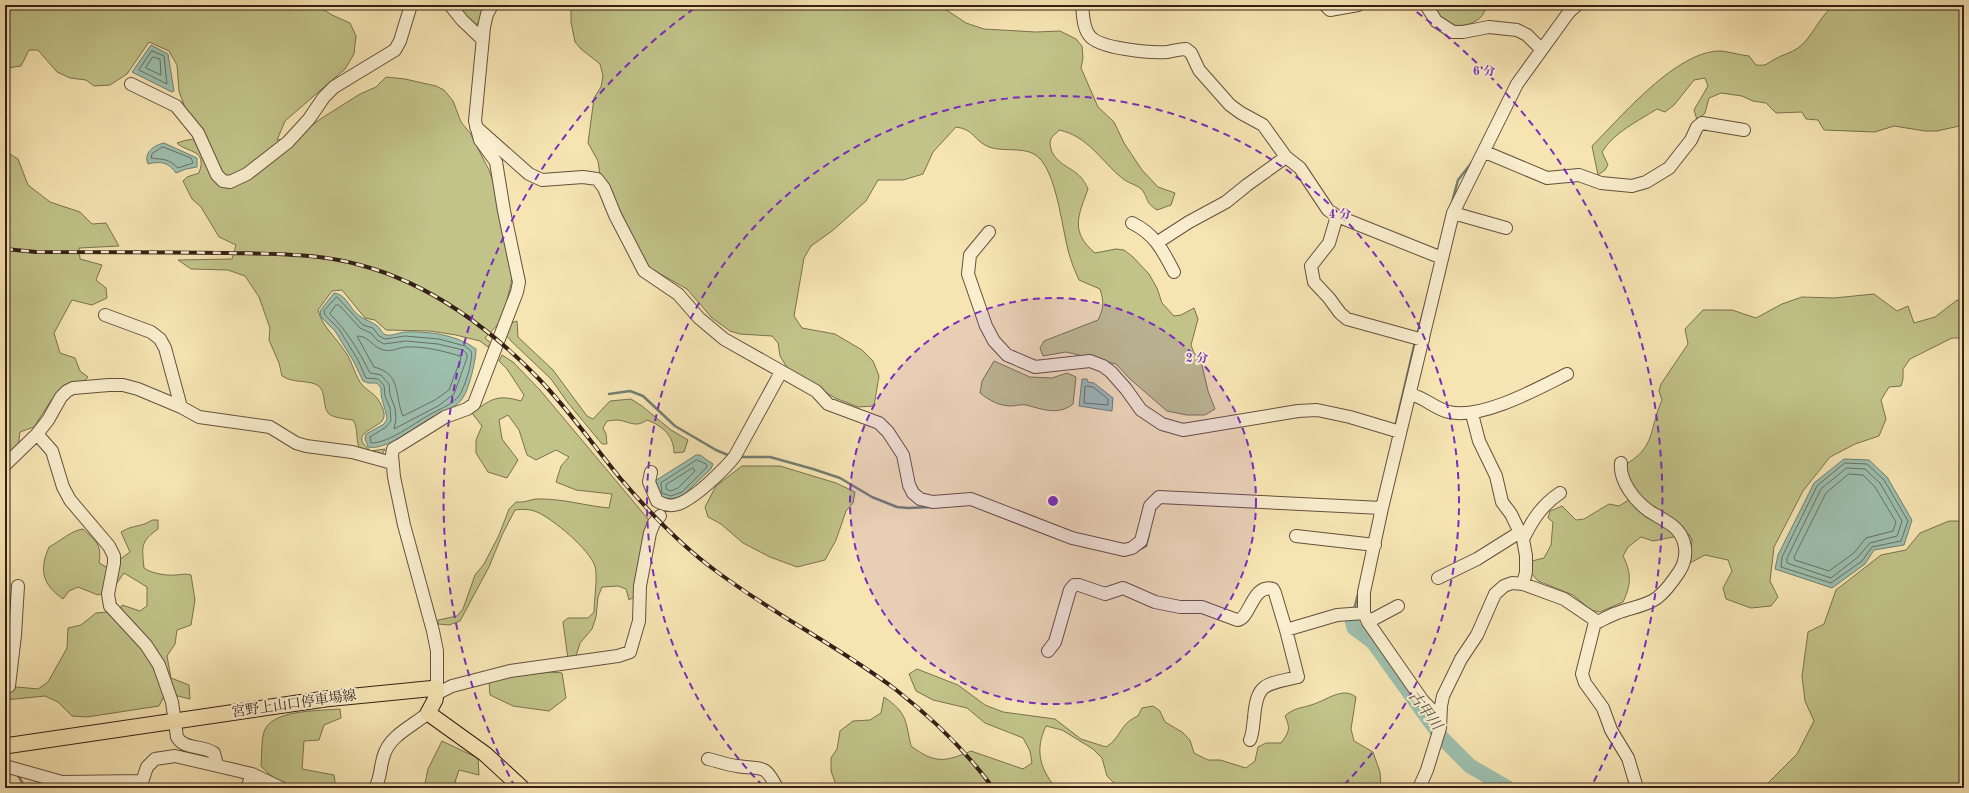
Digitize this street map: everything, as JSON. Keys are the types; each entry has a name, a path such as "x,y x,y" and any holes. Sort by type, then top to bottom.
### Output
{"main road":[{"name":"宮野上山口停車場線","path":"5,746 325,699 437,691"},
{"path":"437,691 428,714 485,754 522,788"}],"street":[{"path":"131,84 176,106 198,133 217,175 223,181 230,182 246,174 288,142 309,119 320,102 334,87 394,50 400,41 411,5"},
{"path":"450,5 462,20 482,39"},
{"path":"492,5 487,14 482,39 476,101 476,127 480,140 496,162 505,219 519,282 517,292 474,404 467,409 445,417 393,449 392,463 404,525 433,631 436,651 437,691 510,671 618,656 630,652 640,621 640,586 650,533 654,523 670,506 685,501 726,468 739,449 781,372"},
{"path":"1082,5 1084,23 1089,36 1096,42 1105,45 1152,51 1168,52 1186,49 1191,53 1199,70 1230,105 1263,125 1286,157 1300,168 1328,210 1337,216 1442,258"},
{"path":"1325,5 1330,10 1358,5"},
{"path":"1426,5 1436,20 1453,32 1464,32 1489,27 1517,30 1527,35 1541,49"},
{"path":"1440,718 1423,701 1366,618 1364,592 1382,508 1453,213 1485,152 1517,84 1569,12 1577,5"},
{"path":"1485,152 1547,178 1579,175 1601,182 1632,186 1646,182 1670,168 1691,140 1697,127 1702,123 1744,130"},
{"path":"476,127 529,174 542,180 583,177 597,179 604,188 615,215 644,271 678,294 699,318 724,339 816,391 828,404 879,423 888,432 903,455 909,484 913,493 920,499 933,502 971,499 1072,538 1124,550 1132,548 1141,542 1150,506 1159,496 1382,508"},
{"path":"1158,242 1200,215 1226,202 1255,178 1286,157"},
{"path":"1453,213 1506,228"},
{"path":"1337,216 1329,243 1311,266 1314,282 1329,298 1340,313 1347,319 1423,340"},
{"path":"1132,223 1141,228 1158,242 1174,272"},
{"path":"989,232 970,255 968,274 986,326 994,341 1007,355 1035,367 1083,362 1090,362 1103,366 1111,372 1141,410 1162,424 1183,430 1298,411 1317,410 1350,417 1400,432"},
{"path":"105,315 151,332 160,339 165,348 181,407"},
{"path":"1410,394 1418,395 1432,405 1449,412 1472,414 1504,404 1567,374"},
{"path":"5,465 38,434 61,397 73,388 123,385 138,389 181,407 199,417 270,426 296,443 306,446 352,452 392,463"},
{"path":"1472,414 1479,441 1496,476 1502,502 1522,535 1526,556 1526,572 1523,584"},
{"path":"38,434 52,451 63,487 70,500 109,546 114,556 108,594 110,606 146,645 159,665 172,702 177,737 180,742 186,745 207,748 214,753 217,765"},
{"path":"1419,788 1436,744 1440,728 1443,696 1461,660 1477,634 1494,594 1504,586 1512,583 1523,584 1564,599 1595,622 1598,622 1616,613 1646,604 1657,598 1674,580 1684,564 1685,545 1681,534 1672,525 1649,511 1634,497 1623,479 1620,469 1621,463"},
{"path":"651,472 649,482 657,502 660,516"},
{"path":"1438,578 1522,535 1540,509 1560,493"},
{"path":"657,502 670,506"},
{"path":"1296,536 1375,545"},
{"path":"1048,651 1055,642 1070,590 1074,585 1079,585 1105,594 1123,588 1155,602 1180,607 1202,607 1237,620 1241,620 1244,617 1251,602 1262,590 1268,588 1272,589 1275,593 1286,630 1298,677 1270,683 1262,688 1256,697 1250,740"},
{"path":"5,687 9,686 15,635 18,586"},
{"path":"1286,630 1338,615 1366,618 1398,606"},
{"path":"1595,622 1582,674 1585,683 1603,708 1611,730 1628,758 1637,788"},
{"path":"375,788 384,755 389,744 400,733 428,714"},
{"path":"5,766 62,782 141,785 147,767 155,760 175,756 252,774 281,788"},
{"path":"708,759 738,766 761,768 769,772 777,788"},
{"path":"247,788 252,774"}],"green space":[{"path":"5,5 316,5 332,15 350,23 356,36 354,54 345,69 285,121 277,140 293,138 360,94 376,87 386,77 405,79 436,86 444,90 453,101 461,122 470,133 489,170 501,203 513,268 511,284 502,320 485,338 491,343 488,347 480,341 430,331 386,330 375,320 365,318 342,290 332,291 318,310 320,316 326,327 348,357 360,382 373,394 384,411 382,421 362,436 362,440 365,445 371,451 385,449 382,455 360,450 355,423 353,420 329,414 325,407 322,390 319,386 311,383 290,380 282,376 279,363 269,340 270,328 259,297 245,276 228,270 191,269 178,260 232,259 236,245 219,237 201,207 192,199 183,181 187,177 199,173 201,160 195,153 177,143 205,136 185,108 179,91 177,65 169,51 149,42 127,74 110,85 94,86 86,80 70,78 57,72 38,50 29,50 21,66 8,68 5,67"},
{"path":"457,5 489,5 482,19 476,25 470,22"},
{"path":"571,5 939,5 966,23 984,29 1036,32 1060,31 1076,39 1082,46 1083,58 1081,68 1098,107 1114,122 1124,143 1142,170 1158,187 1175,193 1171,205 1157,210 1153,208 1149,204 1141,189 1122,178 1086,143 1069,133 1059,130 1050,141 1055,158 1078,174 1088,189 1079,216 1079,231 1087,245 1095,253 1116,249 1124,250 1133,257 1149,274 1157,288 1162,303 1174,316 1181,315 1194,308 1198,319 1191,345 1194,353 1201,361 1208,391 1215,409 1205,415 1187,415 1167,411 1130,379 1116,364 1066,352 1043,356 1040,348 1044,341 1098,320 1103,305 1100,289 1079,280 1068,249 1054,187 1049,173 1042,161 1034,154 1029,152 989,147 980,142 967,130 956,127 933,152 923,174 903,180 878,180 866,201 832,231 811,246 804,258 794,316 802,328 835,334 862,350 873,361 879,376 874,406 858,407 835,398 788,369 780,356 778,343 772,336 740,334 730,331 712,318 687,289 650,268 640,253 622,214 600,175 598,161 588,143 594,98 601,87 603,76 600,64 581,49 575,42 571,22"},
{"path":"1430,5 1486,5 1481,17 1475,21 1468,24 1454,25 1441,20"},
{"path":"1831,5 1964,5 1964,125 1937,131 1925,131 1894,126 1875,132 1824,130 1818,120 1806,119 1802,112 1776,113 1766,103 1753,101 1742,96 1721,93 1709,98 1705,113 1697,120 1694,110 1708,86 1705,78 1694,80 1674,105 1665,112 1657,109 1619,133 1602,152 1608,165 1605,170 1598,175 1592,146 1634,103 1668,73 1686,61 1704,54 1721,51 1749,56 1756,65 1766,64 1795,50 1803,44 1822,17 1831,8"},
{"path":"5,151 18,159 28,185 50,202 80,212 92,224 106,223 119,246 79,248 80,259 102,265 96,280 106,288 107,298 92,305 72,300 54,333 60,353 75,358 80,371 88,377 83,383 67,386 52,399 34,427 20,432 18,447 5,457"},
{"path":"1874,294 1897,311 1908,306 1914,323 1935,317 1957,300 1961,302 1964,301 1964,338 1952,338 1910,359 1903,369 1901,386 1889,387 1881,400 1886,419 1879,436 1855,444 1830,457 1803,491 1774,547 1770,581 1778,597 1771,606 1751,608 1726,599 1723,588 1732,571 1728,560 1705,555 1690,563 1692,540 1689,534 1653,541 1641,537 1628,547 1623,556 1629,574 1629,585 1626,596 1623,602 1600,612 1591,610 1573,595 1538,581 1531,573 1532,561 1544,558 1551,545 1553,522 1548,518 1550,511 1562,506 1576,520 1584,519 1609,504 1619,506 1637,495 1623,466 1634,459 1647,445 1662,400 1659,391 1661,384 1688,344 1685,329 1703,310 1732,310 1756,318 1782,304 1802,297 1834,298"},
{"path":"517,321 518,337 553,370 587,416 593,419 610,401 631,399 642,406 671,430 688,440 684,452 674,453 672,442 666,432 658,425 647,420 639,424 620,420 607,421 603,428 606,434 607,444 602,444 568,403 551,379 506,335 511,323"},
{"path":"502,355 513,362 540,390 648,519 650,524 634,597 629,600 626,589 618,586 602,587 598,597 596,617 592,629 580,643 575,659 568,659 563,622 568,618 588,618 594,612 596,582 595,566 586,551 570,535 552,521 532,510 515,510 502,535 489,567 460,621 449,625 438,624 438,620 457,616 463,609 475,575 484,564 499,535 509,509 516,502 550,499 609,508 612,494 576,490 556,482 561,466 569,457 556,450 536,460 527,455 519,430 508,415 499,420 502,439 518,460 507,478 488,472 476,453 476,440 482,426 472,413 484,404 495,399 506,398 521,401 524,395 507,369 499,361"},
{"path":"994,361 1030,377 1052,378 1067,373 1076,377 1073,404 1067,408 1056,411 1044,410 1024,405 1007,406 998,404 980,393 982,381"},
{"path":"742,466 780,466 836,483 855,492 853,503 846,511 836,540 825,560 797,567 770,557 743,543 721,524 708,517 705,507 716,486"},
{"path":"152,520 158,520 158,529 145,541 143,549 144,568 154,573 163,575 191,575 195,600 191,625 177,630 175,644 167,656 171,678 189,685 190,699 178,696 163,698 159,706 87,717 72,716 58,702 45,696 5,700 5,692 17,687 38,689 48,682 67,648 68,628 81,625 96,613 119,611 122,605 140,611 147,606 147,587 124,573 112,590 98,595 78,587 69,591 63,599 51,588 44,576 44,563 49,547 70,534 83,529 99,547 99,563 108,568 130,552 121,532"},
{"path":"1949,521 1964,521 1964,788 1763,788 1797,754 1814,721 1805,701 1802,676 1808,632 1824,624 1836,590 1881,555 1906,550 1920,533"},
{"path":"917,669 958,685 985,705 1003,712 1055,719 1081,739 1106,747 1115,739 1127,723 1138,716 1142,708 1153,706 1160,711 1165,722 1182,732 1190,740 1194,753 1208,760 1220,760 1246,768 1255,761 1258,747 1266,743 1281,743 1288,730 1288,724 1285,716 1288,713 1317,703 1334,695 1345,693 1351,694 1356,697 1351,729 1354,741 1373,752 1380,772 1381,788 1119,788 1107,776 1102,758 1093,749 1062,730 1046,726 1041,743 1040,758 1042,766 1050,781 1056,788 841,788 836,785 831,771 831,758 837,749 840,731 853,721 870,720 881,713 884,697 901,712 904,717 911,746 927,756 947,759 971,751 1023,769 1032,763 1030,751 1023,738 985,723 967,708 933,700 916,691 909,674"},
{"path":"551,672 562,673 566,698 549,711 513,706 490,695 489,682 507,677"},
{"path":"340,709 341,718 324,725 319,740 304,741 302,769 334,775 336,788 295,787 278,780 261,766 263,736 268,724 286,715 309,711"},
{"path":"442,741 478,758 479,775 459,770 455,782 463,788 424,788 428,769"}],"water":[{"path":"151,45 168,54 174,91 172,92 132,72"},
{"path":"164,143 197,158 197,167 176,173 164,163 148,164 147,156 150,150"},
{"path":"334,293 341,296 353,310 364,319 376,325 385,335 406,332 433,333 452,337 476,349 470,382 462,399 452,408 431,418 392,442 375,447 368,447 365,439 366,434 384,424 387,419 381,396 381,388 377,383 368,383 363,381 354,362 335,331 321,317 320,311"},
{"path":"1082,379 1087,379 1088,382 1094,383 1113,398 1112,411 1079,406"},
{"path":"696,455 700,455 713,464 711,469 679,499 670,500 660,496 655,481"},
{"path":"1844,459 1869,460 1887,477 1912,520 1904,545 1874,550 1865,564 1832,588 1775,569 1778,555 1814,483"}],"waterway":[{"path":"1452,202 1458,180 1473,161"},
{"path":"1417,335 1426,302"},
{"path":"1396,423 1415,342"},
{"path":"609,394 630,391 643,396 675,426 716,450 730,456"},
{"path":"739,457 770,457 813,469 840,478 872,497 897,507 932,507"},
{"path":"1137,551 1146,546 1149,534"},
{"path":"1354,610 1359,590"},
{"name":"古甲川","path":"1352,620 1354,628 1373,642 1442,738 1470,766 1508,788"},
{"path":"17,774 22,782 23,788"}],"railway":[{"path":"5,249 36,252 228,253 311,256 344,261 386,273 410,283 434,296 479,326 520,360 539,379 571,415 631,491 665,528 703,561 738,587 851,658 895,689 922,711 960,748 993,788"}]}
